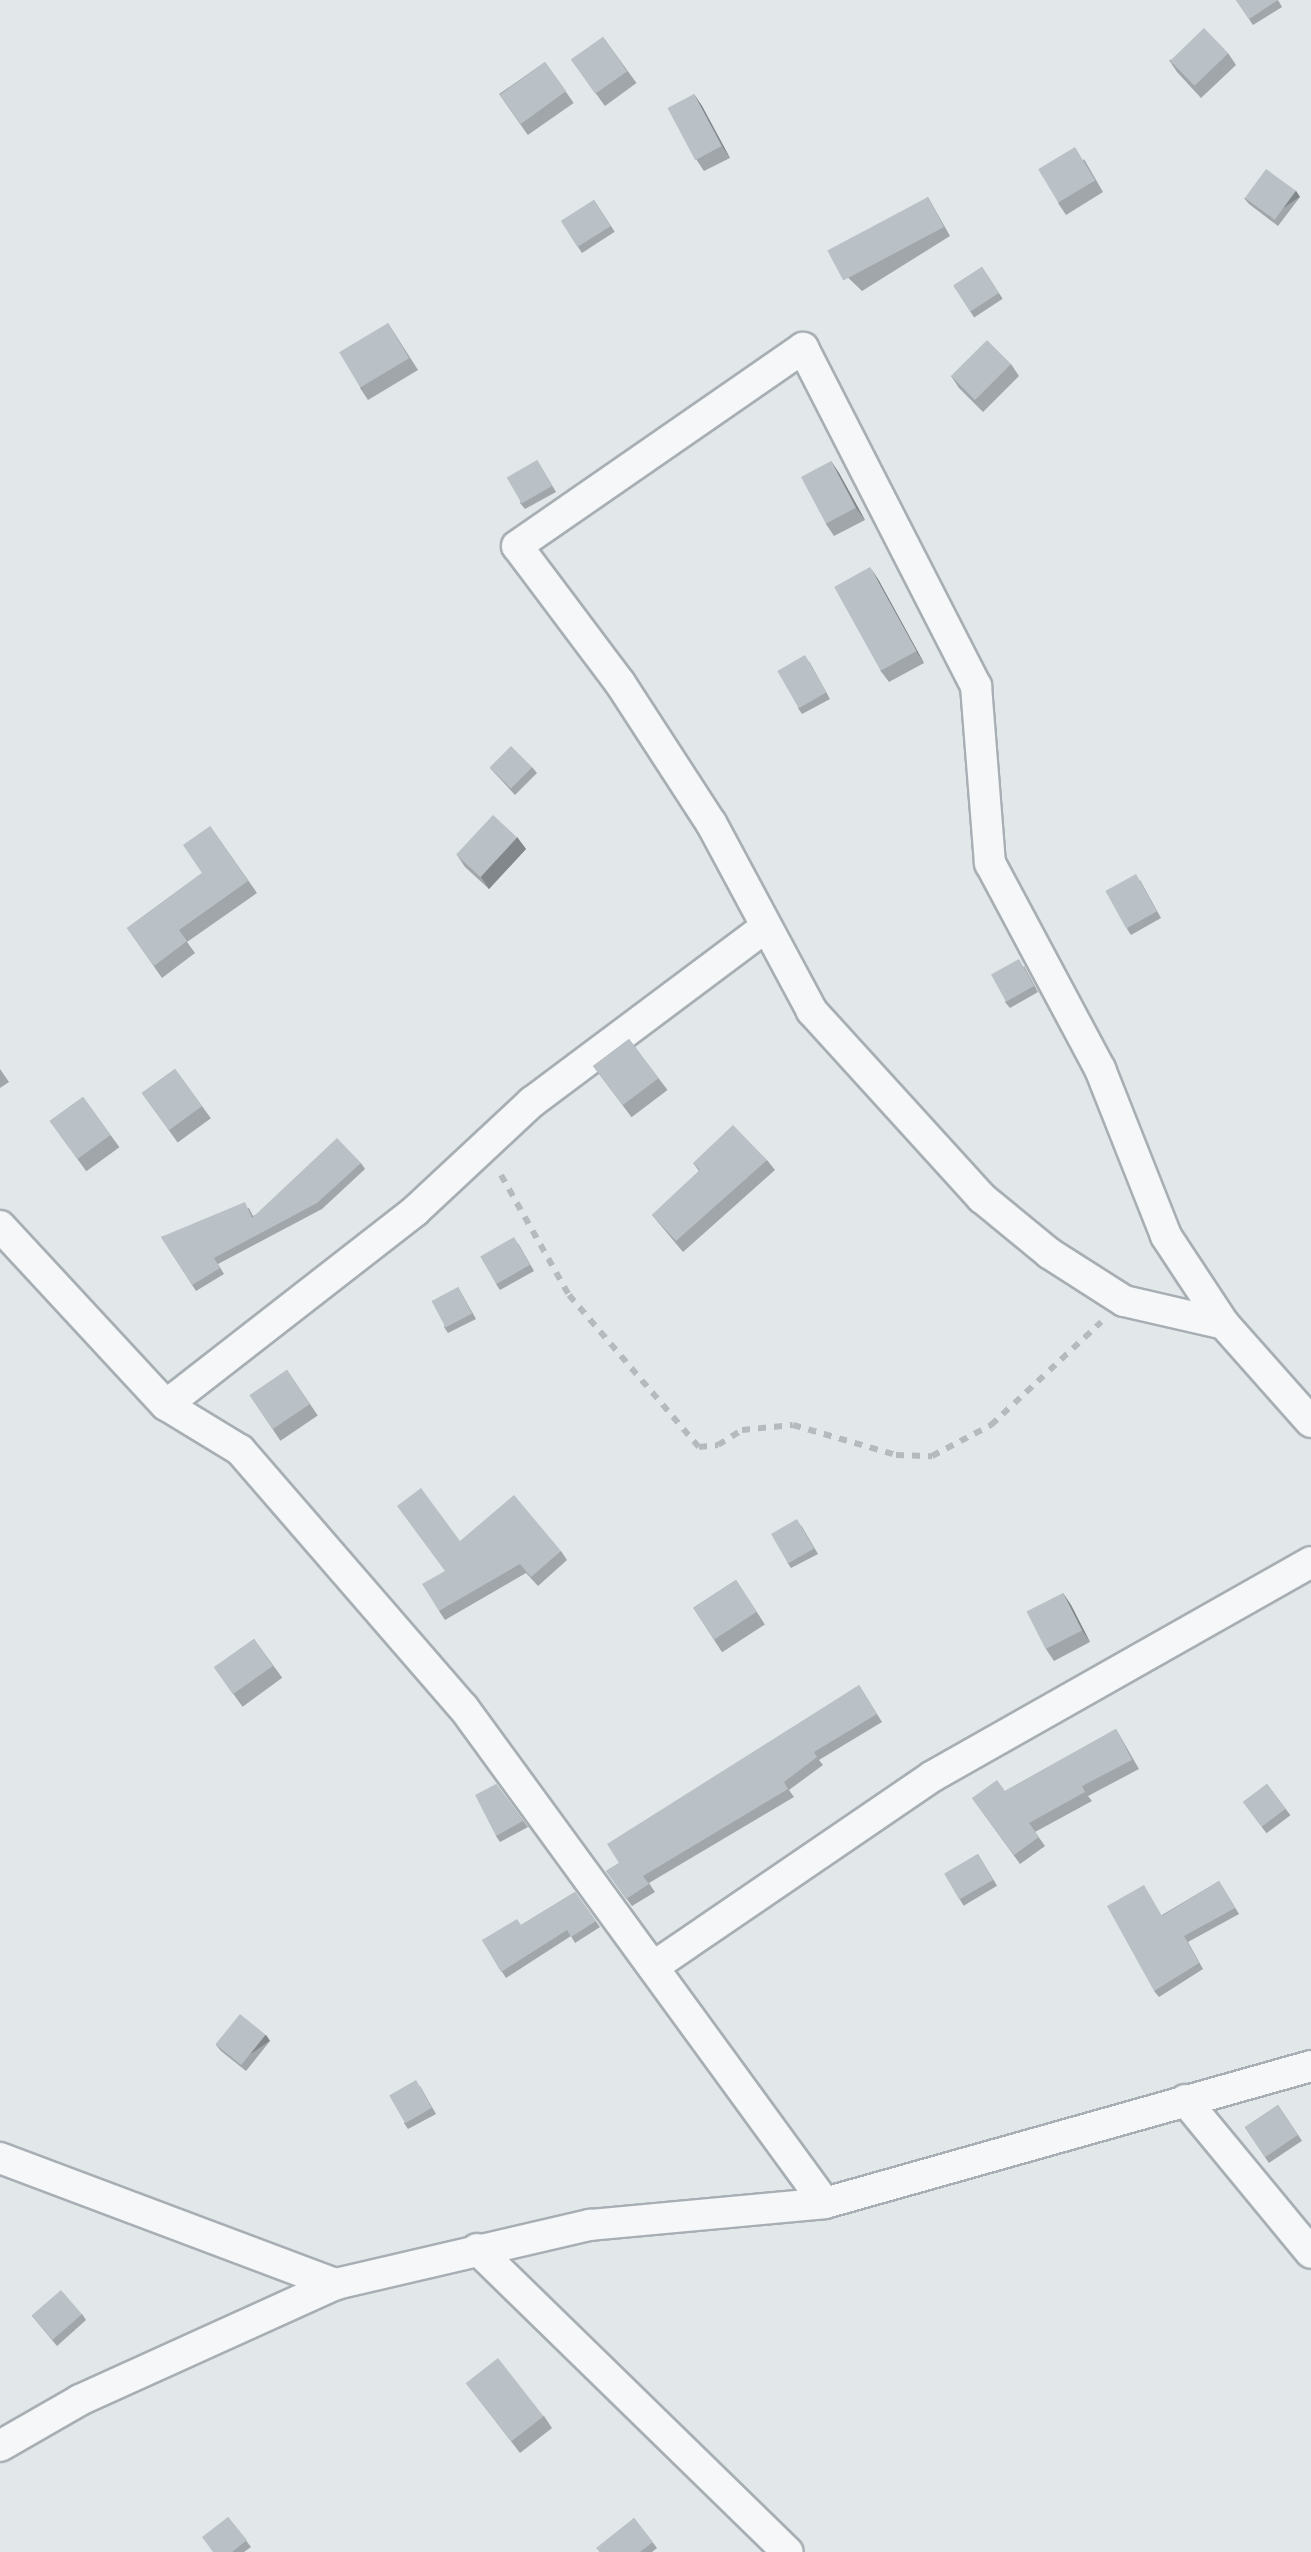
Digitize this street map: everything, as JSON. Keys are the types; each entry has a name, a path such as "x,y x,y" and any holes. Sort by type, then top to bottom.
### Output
{"street":[{"path":"1224,1324 1124,1301 982,1198 812,1011 711,823 620,683 516,546 803,348 976,686 990,863 1100,1069 1166,1236 1224,1324 1311,1422"},
{"path":"166,1405 415,1211 483,1144 679,986 766,927"},
{"path":"0,1226 166,1405 240,1450 463,1707 825,2203"},
{"path":"653,1967 933,1776 1311,1562"},
{"path":"0,2446 80,2400 336,2284 590,2225 825,2203 1311,2066"},
{"path":"1185,2100 1311,2253"},
{"path":"0,2158 336,2284"},
{"path":"478,2248 788,2552"}],"path":[{"path":"483,1144 569,1295 699,1447 718,1446 742,1430 792,1425 896,1455 932,1456 991,1425 1124,1301"}],"building":[{"path":"1236,0 1278,0 1249,19"},
{"path":"1204,28 1228,53 1195,86 1170,61"},
{"path":"603,37 627,71 595,94 571,59"},
{"path":"545,62 566,91 521,124 500,95"},
{"path":"694,94 722,146 695,160 668,108"},
{"path":"1075,147 1095,180 1058,203 1038,169"},
{"path":"1266,169 1296,191 1275,220 1245,198"},
{"path":"928,197 944,227 843,281 827,251"},
{"path":"594,200 610,226 577,247 561,221"},
{"path":"982,267 999,293 970,312 953,286"},
{"path":"388,323 409,358 360,388 339,352"},
{"path":"987,340 1011,364 975,400 951,376"},
{"path":"537,460 552,486 522,503 507,477"},
{"path":"831,461 856,508 826,524 801,477"},
{"path":"870,567 917,651 881,671 834,587"},
{"path":"805,655 826,692 799,708 777,671"},
{"path":"511,746 532,767 511,788 490,767"},
{"path":"493,815 517,838 480,877 456,854"},
{"path":"210,826 248,881 179,930 187,941 154,966 127,928 202,873 183,845"},
{"path":"1136,874 1157,912 1126,929 1105,891"},
{"path":"1019,959 1034,986 1006,1002 991,975"},
{"path":"629,1039 658,1078 623,1105 593,1066"},
{"path":"175,1069 202,1106 169,1130 142,1093"},
{"path":"83,1097 111,1135 77,1159 50,1121"},
{"path":"733,1125 767,1160 676,1241 652,1215 700,1170 693,1163"},
{"path":"337,1138 361,1163 317,1203 214,1258 220,1268 192,1285 161,1237 245,1202 252,1218"},
{"path":"514,1237 530,1265 496,1284 480,1256"},
{"path":"458,1287 472,1313 446,1328 432,1301"},
{"path":"287,1370 310,1404 273,1429 250,1395"},
{"path":"421,1488 460,1541 514,1495 561,1551 531,1577 520,1564 439,1611 422,1584 445,1571 397,1506"},
{"path":"797,1519 814,1548 788,1563 771,1534"},
{"path":"736,1580 757,1612 714,1640 693,1608"},
{"path":"1063,1593 1082,1630 1046,1649 1026,1612"},
{"path":"254,1639 273,1666 233,1694 214,1667"},
{"path":"859,1685 877,1714 814,1752 817,1757 784,1782 788,1789 643,1876 649,1884 626,1899 606,1871 619,1863 607,1844"},
{"path":"1116,1729 1132,1760 1082,1786 1085,1792 1029,1823 1039,1837 1014,1855 972,1798 997,1780 1005,1791"},
{"path":"496,1784 523,1821 496,1836 475,1795"},
{"path":"1267,1784 1286,1809 1262,1827 1243,1802"},
{"path":"978,1854 993,1880 959,1899 944,1874"},
{"path":"1219,1881 1235,1908 1184,1936 1199,1963 1154,1991 1107,1906 1144,1885 1162,1916"},
{"path":"575,1892 596,1921 571,1937 567,1930 501,1972 482,1940 517,1919 521,1925"},
{"path":"240,2014 266,2035 241,2065 215,2044"},
{"path":"416,2080 432,2108 405,2123 389,2096"},
{"path":"1278,2105 1298,2135 1265,2157 1245,2127"},
{"path":"61,2290 82,2314 53,2340 32,2316"},
{"path":"498,2358 544,2416 511,2442 466,2383"},
{"path":"228,2517 247,2540 232,2552 213,2552 202,2537"},
{"path":"634,2518 653,2542 640,2552 600,2552 596,2548"}]}
